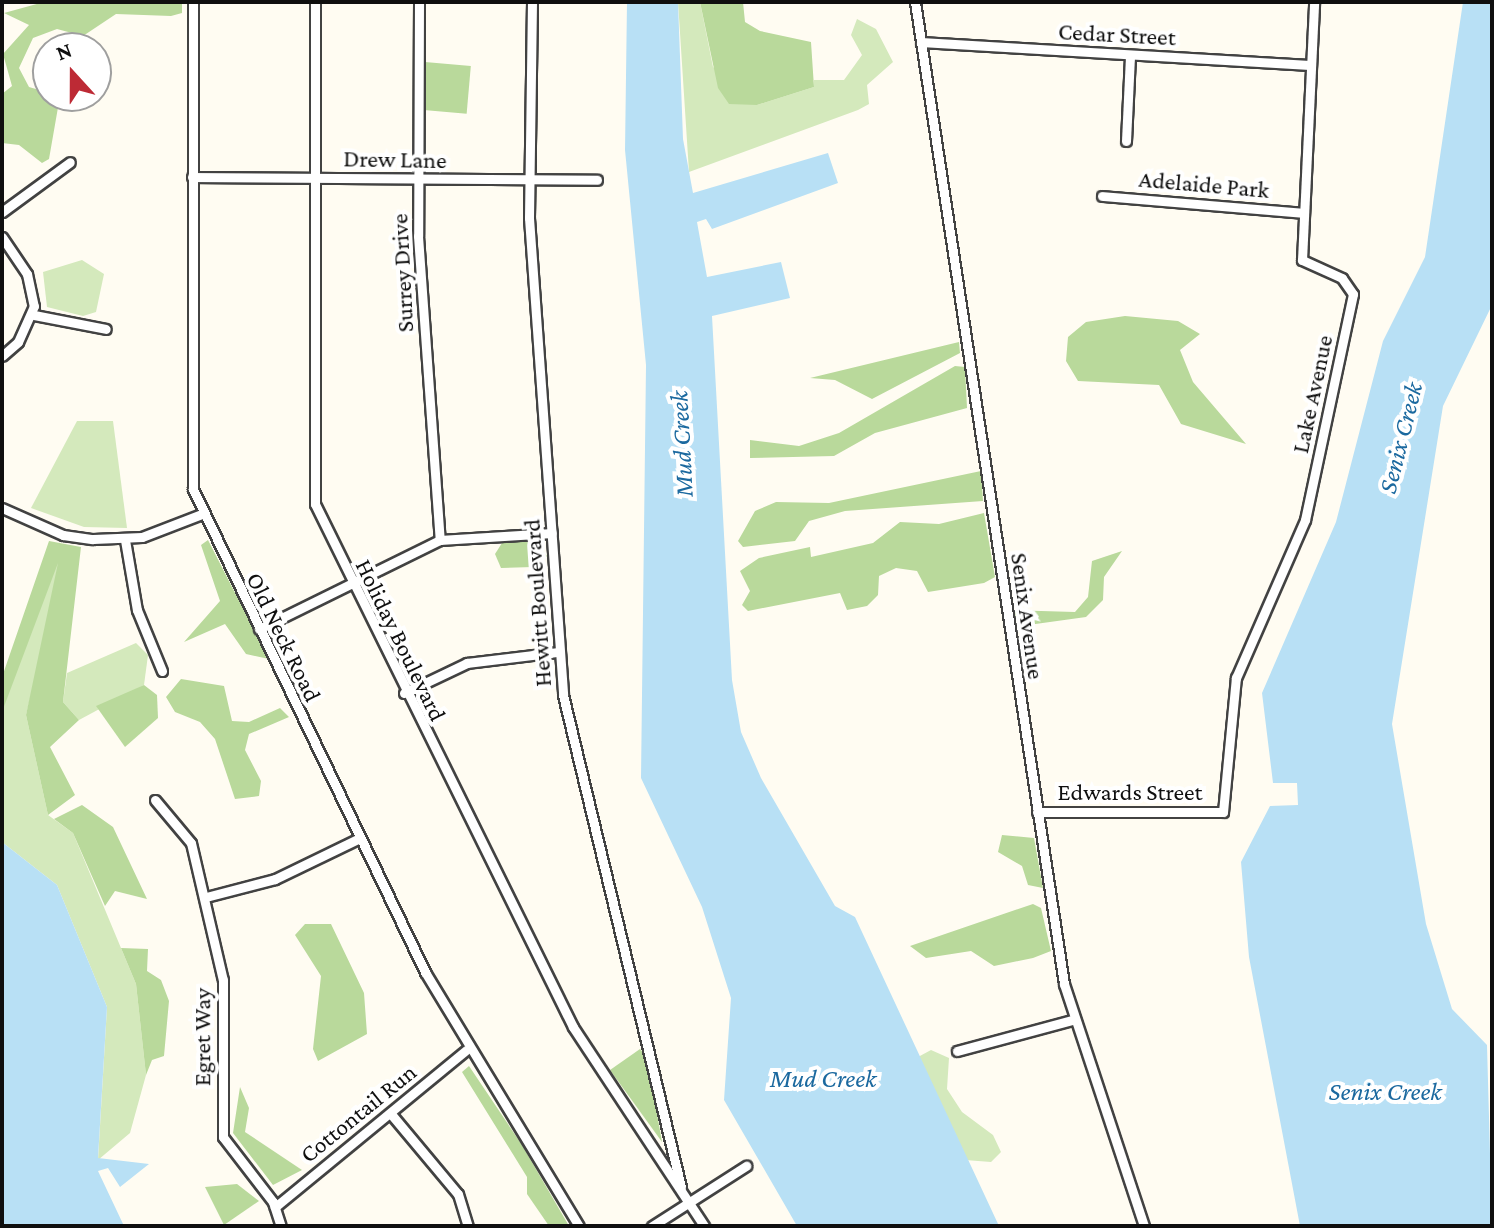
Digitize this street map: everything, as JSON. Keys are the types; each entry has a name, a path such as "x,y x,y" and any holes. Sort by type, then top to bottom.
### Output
{"street":[{"name":"Old Neck Road","path":"193,2 188,450 202,514 466,1050 579,1226"},
{"name":"Holiday Boulevard","path":"315,2 310,487 404,693 573,1027 682,1188 704,1226"},
{"name":"Surrey Drive","path":"419,2 417,180 440,540"},
{"name":"Hewitt Boulevard","path":"532,2 530,181 558,652 569,728 682,1188"},
{"name":"Senix Avenue","path":"915,2 1037,812 1072,1020 1144,1226"},
{"name":"Lake Avenue","path":"1223,812 1236,678 1305,520 1352,307 1350,285 1302,260 1314,2"},
{"name":"Cedar Street","path":"921,42 1309,65"},
{"path":"1126,141 1130,55"},
{"path":"2,212 70,162"},
{"name":"Drew Lane","path":"192,177 597,180"},
{"name":"Adelaide Park","path":"1102,196 1303,213"},
{"path":"2,237 27,274 34,315 2,356"},
{"path":"34,315 106,329"},
{"path":"4,513 63,535 125,540 202,514"},
{"path":"259,629 440,540 552,533"},
{"path":"125,540 137,610 162,671"},
{"path":"404,693 467,663 558,652"},
{"name":"Egret Way","path":"155,800 186,830 206,897 227,1012 223,1137 275,1207 281,1226"},
{"name":"Edwards Street","path":"1037,812 1223,812"},
{"path":"206,897 275,879 360,838"},
{"path":"957,1051 1072,1020"},
{"name":"Cottontail Run","path":"275,1207 466,1050"},
{"path":"391,1114 458,1194 468,1226"},
{"path":"652,1226 746,1166"}],"green space":[{"path":"44,2 182,2 182,13 171,16 116,14 89,32 57,29 32,32 32,40 19,68 32,88 32,112 57,112 49,159 42,163 19,145 2,143 2,94 12,86 3,54 29,25 4,13"},
{"path":"678,2 700,2 713,67 757,105 814,87 814,80 844,80 862,55 851,35 857,19 876,29 893,62 867,85 869,104 858,110 689,172"},
{"path":"700,2 743,2 745,22 760,31 811,42 814,87 757,105 729,104 718,88"},
{"path":"425,62 471,66 467,114 421,110"},
{"path":"82,260 104,274 96,312 83,316 47,307 43,272"},
{"path":"1125,316 1178,321 1200,334 1180,350 1193,382 1246,444 1181,424 1159,385 1078,381 1066,361 1068,337 1086,322"},
{"path":"959,342 960,353 872,399 835,380 810,378"},
{"path":"955,366 965,367 967,408 875,433 834,456 750,458 750,440 799,446 839,433"},
{"path":"77,421 113,421 127,528 84,527 31,508"},
{"path":"981,471 983,501 845,511 809,521 795,541 743,547 738,541 755,511 776,502 829,503"},
{"path":"984,513 995,577 984,583 928,592 917,571 896,568 879,576 878,595 867,606 847,610 840,593 748,611 742,605 750,591 740,571 759,558 810,547 811,557 873,543 900,522 939,524"},
{"path":"208,540 269,659 246,654 225,624 184,642 220,601 201,545"},
{"path":"49,541 81,547 63,702 79,720 50,747 75,795 48,815 26,715 58,563 2,712 2,677"},
{"path":"502,543 536,543 547,556 533,567 501,568 495,554"},
{"path":"55,548 67,549 26,715 48,815 73,833 136,984 146,1075 130,1133 98,1160 107,1007 57,885 2,842 2,712"},
{"path":"1122,551 1104,577 1103,600 1086,617 1021,626 1011,610 1075,612 1088,597 1092,561"},
{"path":"136,643 148,655 144,685 79,720 63,702 67,673"},
{"path":"181,679 224,686 232,721 249,722 280,708 289,717 249,734 245,750 261,781 259,796 235,799 215,739 200,722 175,712 166,697"},
{"path":"144,685 157,695 158,718 125,747 96,706"},
{"path":"82,805 113,827 147,899 115,891 105,906 73,833 54,819"},
{"path":"1002,835 1034,838 1043,888 1028,885 1022,866 998,852"},
{"path":"1033,904 1041,908 1051,951 1033,958 994,966 971,951 926,958 910,946"},
{"path":"305,924 331,924 364,993 367,1034 318,1061 313,1049 321,976 295,935"},
{"path":"121,948 148,949 147,971 161,980 169,1001 164,1056 152,1060 146,1075 136,984"},
{"path":"640,1049 647,1057 662,1142 610,1070"},
{"path":"931,1050 949,1058 947,1089 962,1112 993,1135 1001,1152 991,1162 965,1160 918,1057"},
{"path":"469,1066 522,1145 569,1226 549,1226 527,1194 527,1177 462,1072"},
{"path":"240,1087 249,1108 245,1132 302,1170 273,1185 233,1133"},
{"path":"237,1184 259,1201 224,1225 205,1187"}],"water":[{"name":"Mud Creek","path":"627,2 678,2 683,139 693,193 828,153 838,183 712,229 706,219 697,222 707,277 781,262 790,298 712,316 732,680 741,732 761,778 835,906 855,917 999,1226 797,1226 724,1100 731,998 702,907 641,778 646,365 625,150"},
{"name":"Senix Creek","path":"1463,2 1492,2 1492,305 1443,406 1392,724 1426,924 1452,1009 1487,1045 1492,1226 1300,1226 1249,957 1241,862 1270,806 1298,805 1297,783 1273,783 1262,693 1336,522 1383,341 1425,257"},
{"path":"2,842 57,885 107,1007 98,1158 149,1164 120,1187 108,1168 98,1171 124,1226 2,1226"}]}
